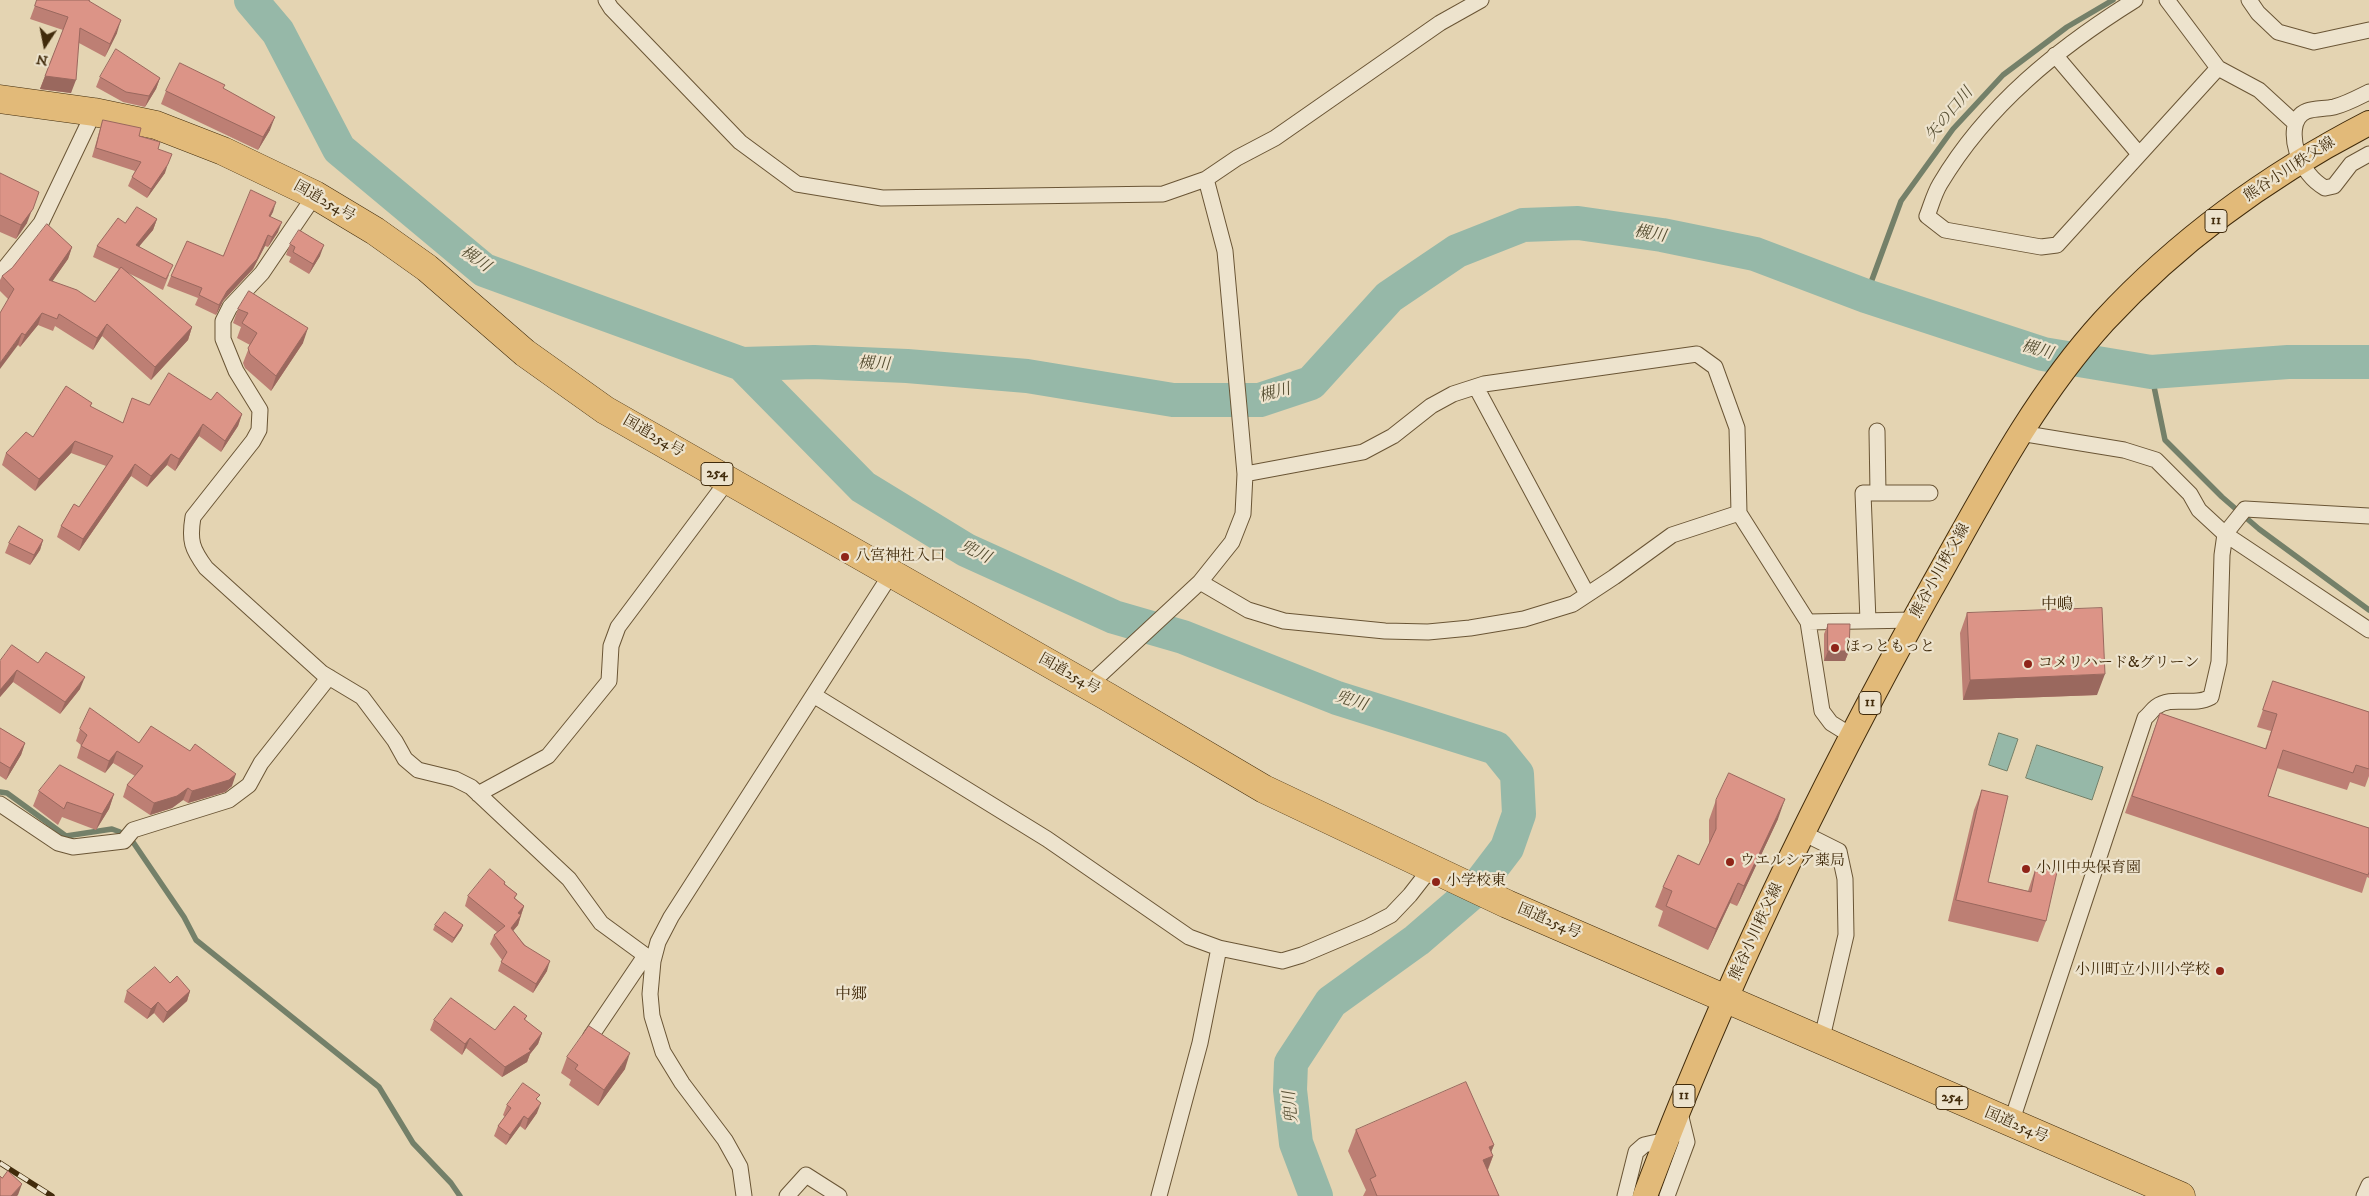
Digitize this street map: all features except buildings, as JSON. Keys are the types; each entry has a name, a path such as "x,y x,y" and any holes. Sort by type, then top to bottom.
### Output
{"highway":[{"name":"国道254号","path":"0,99 94,112 164,128 223,151 315,195 376,231 427,268 525,353 605,410 1088,686 1264,789 1507,904 2181,1196"}],"main road":[{"name":"熊谷小川秩父線","path":"1645,1196 1679,1108 1726,998 1803,834 1852,736 1914,620 2026,426 2084,344 2124,302 2174,255 2247,196 2300,161 2369,123"}],"street":[{"path":"606,0 611,8 740,142 797,184 882,198 1163,194 1206,179 1237,158 1275,138 1337,97 1440,23 1481,0"},
{"path":"2135,0 2086,31 2055,54 2018,87 1983,124 1939,185 1927,216 1944,230 2041,247 2057,245 2218,68"},
{"path":"2167,0 2218,68 2259,90 2295,123"},
{"path":"2250,0 2258,13 2278,32 2314,42 2369,30"},
{"path":"2055,54 2139,154"},
{"path":"2369,92 2346,104 2308,110 2300,114 2295,123 2295,146 2300,161 2315,182 2325,188 2334,186 2351,164 2369,154"},
{"path":"0,274 41,223 94,112"},
{"path":"1088,686 1195,587 1232,542 1243,514 1245,470 1225,251 1206,179"},
{"path":"315,195 262,273 230,308 223,321 224,339 236,371 260,410 259,430 253,441 193,517 190,533 194,551 206,568 322,673 362,697 395,741 405,759 418,770 455,779 470,786 569,878 601,923 649,958"},
{"path":"1245,470 1363,452 1393,436 1438,402 1453,394 1476,387 1697,354 1715,367 1736,428 1739,513 1808,622 1822,711 1831,723 1852,736"},
{"path":"1476,387 1587,594"},
{"path":"2026,426 2124,450 2156,460 2190,494 2199,510 2225,534 2369,630"},
{"path":"1877,431 1878,493"},
{"path":"478,794 548,756 609,681 611,646 618,627 728,480"},
{"path":"1868,621 1864,493 1930,493"},
{"path":"2011,1123 2145,718 2157,706 2170,701 2201,702 2211,696 2214,688 2219,662 2222,555 2225,534 2245,509 2369,516"},
{"path":"1195,587 1248,610 1284,621 1385,631 1428,632 1524,619 1572,604 1672,535 1739,513"},
{"path":"591,1036 649,958 671,917 892,574"},
{"path":"1808,622 1914,620"},
{"path":"0,804 58,843 73,846 124,841 133,830 229,800 249,785 262,763 329,677"},
{"path":"815,696 1047,839 1189,937 1219,948 1282,961 1302,955 1368,927 1391,915 1434,869"},
{"path":"1803,834 1838,850 1845,879 1846,935 1822,1042"},
{"path":"1160,1196 1200,1043 1219,948"},
{"path":"649,958 652,1016 663,1052 682,1083 725,1140 740,1167 744,1196"},
{"path":"1667,1196 1687,1142 1679,1108"},
{"path":"1625,1196 1636,1152 1644,1145 1666,1140"},
{"path":"787,1196 806,1175 839,1196"},
{"path":"2364,1196 2369,1185"}],"shaded area":[{"path":"1999,733 2018,739 2007,771 1989,765"},
{"path":"2037,745 2103,767 2092,800 2026,778"}],"waterway":[{"name":"槻川","path":"251,0 278,32 339,149 484,270 742,364 814,362 907,366 1027,376 1173,400 1260,400 1311,383 1389,297 1457,251 1523,225 1578,223 1662,235 1755,254 1866,296 2043,354 2151,372 2288,362 2369,362"},
{"name":"矢の口川","path":"1866,296 1901,201 1953,129 2003,75 2067,27 2113,0"},
{"name":"兜川","path":"742,364 863,487 966,550 1114,617 1183,637 1337,698 1496,748 1517,774 1519,814 1507,848 1475,890 1417,940 1331,1002 1291,1063 1290,1090 1296,1143 1316,1196"},
{"path":"2151,372 2165,440 2222,497 2259,529 2369,610"},
{"path":"0,792 7,793 66,836 112,829 120,832"},
{"path":"133,842 184,917 196,940 379,1087 413,1143 451,1183 460,1196"}],"railway":[{"path":"0,1163 52,1196"}],"place":[{"name":"八宮神社入口","path":"845,557"},
{"name":"ほっともっと","path":"1835,648"},
{"name":"コメリハード&グリーン","path":"2028,664"},
{"name":"ウエルシア薬局","path":"1730,862"},
{"name":"小川中央保育園","path":"2026,869"},
{"name":"小学校東","path":"1436,882"},
{"name":"小川町立小川小学校","path":"2220,971"}],"district":[{"name":"中嶋","path":"2057,606"},
{"name":"中郷","path":"851,996"}]}
